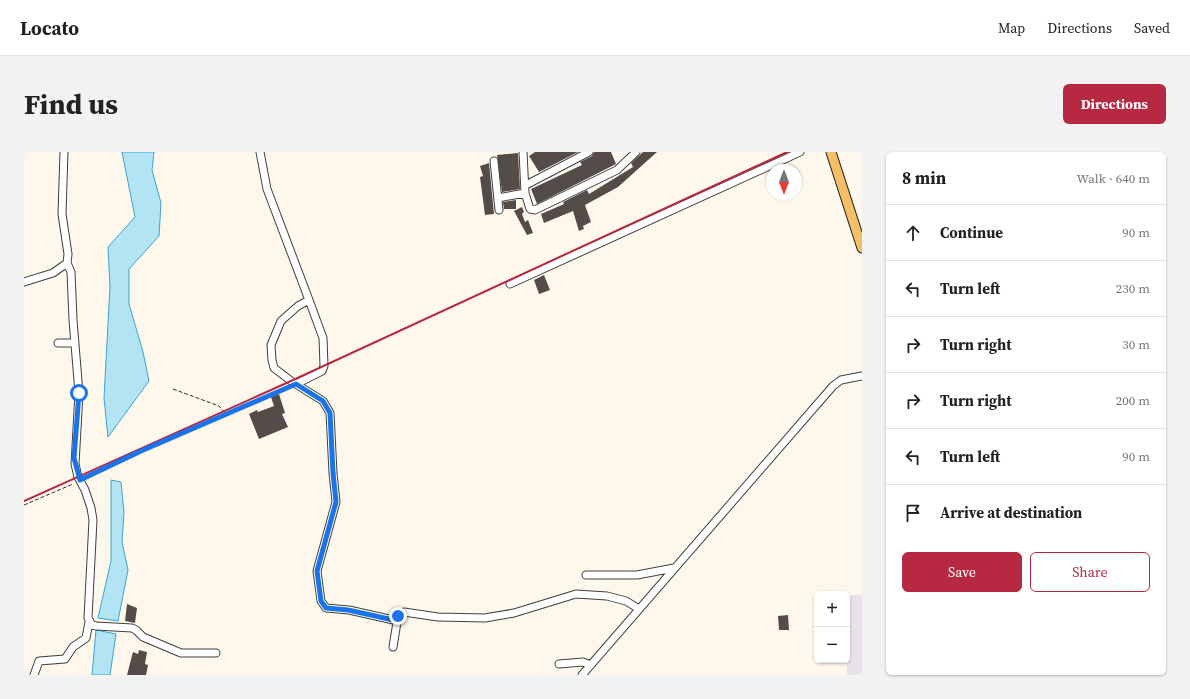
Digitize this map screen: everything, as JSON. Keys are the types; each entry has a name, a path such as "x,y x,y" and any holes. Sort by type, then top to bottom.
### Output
{"main road":[{"path":"831,152 862,248"}],"street":[{"path":"34,675 39,661 61,660 66,658 73,647 86,638 89,622 88,598 93,520 91,508 75,464 79,393 74,343 71,272 67,263 68,254 62,214 64,152"},
{"path":"260,152 267,189 324,338 324,366 322,371 296,384"},
{"path":"523,152 526,185 525,193 530,209 535,210 617,170 636,152"},
{"path":"526,185 589,152"},
{"path":"510,284 800,152"},
{"path":"494,161 499,210"},
{"path":"498,198 525,193"},
{"path":"24,282 53,273 67,263"},
{"path":"309,300 298,306 281,321 271,345 274,368 323,401 330,413 336,502 317,567 321,601 326,608 348,610 398,621"},
{"path":"58,343 74,343"},
{"path":"582,675 833,386 841,380 862,376"},
{"path":"586,575 637,575 674,568"},
{"path":"393,647 399,614 404,612 438,617 483,618 514,613 576,594 607,596 626,601 639,609"},
{"path":"89,622 96,626 132,628 143,637 181,653 216,653"},
{"path":"560,664 583,662 590,665"}],"path":[{"path":"24,505 141,451 296,384"},
{"path":"173,389 219,406 226,414"}],"shaded area":[{"path":"862,594 862,675 847,675 847,663 850,663 850,596"}],"water":[{"path":"122,152 154,152 152,170 161,203 159,236 129,269 129,304 143,352 149,381 108,437 104,398 110,287 108,247 135,217"},
{"path":"111,480 121,482 124,512 122,542 128,570 118,621 98,618 111,561"},
{"path":"96,630 116,634 110,675 92,675"}],"building":[{"path":"535,152 578,152 539,172 529,156"},
{"path":"594,152 611,152 616,164 537,204 531,189 582,165 580,162 592,156"},
{"path":"643,152 657,152 618,187 585,205 591,222 583,226 584,229 579,231 573,211 544,223 541,214 564,204 563,202 587,190 589,194 633,167 631,163"},
{"path":"518,153 520,189 502,192 497,155"},
{"path":"489,163 494,214 485,215 480,177 483,176 480,166"},
{"path":"516,200 516,209 504,209 503,202"},
{"path":"522,207 524,212 522,214 525,222 528,220 533,233 527,235 514,211"},
{"path":"544,275 550,290 539,294 534,280"},
{"path":"279,394 285,413 282,414 288,427 259,439 249,414 257,410 258,412 274,406 271,397"},
{"path":"127,604 137,608 135,623 125,621"},
{"path":"788,615 789,630 779,630 778,616"},
{"path":"139,650 147,652 145,664 148,665 146,675 127,675 133,652 138,654"}],"railway":[{"path":"24,501 291,381 787,152"}],"route":[{"path":"79,393 74,458 80,480 141,451 296,384 323,401 330,413 336,502 325,544 317,567 321,601 326,608 348,610 398,621 398,616"}]}
